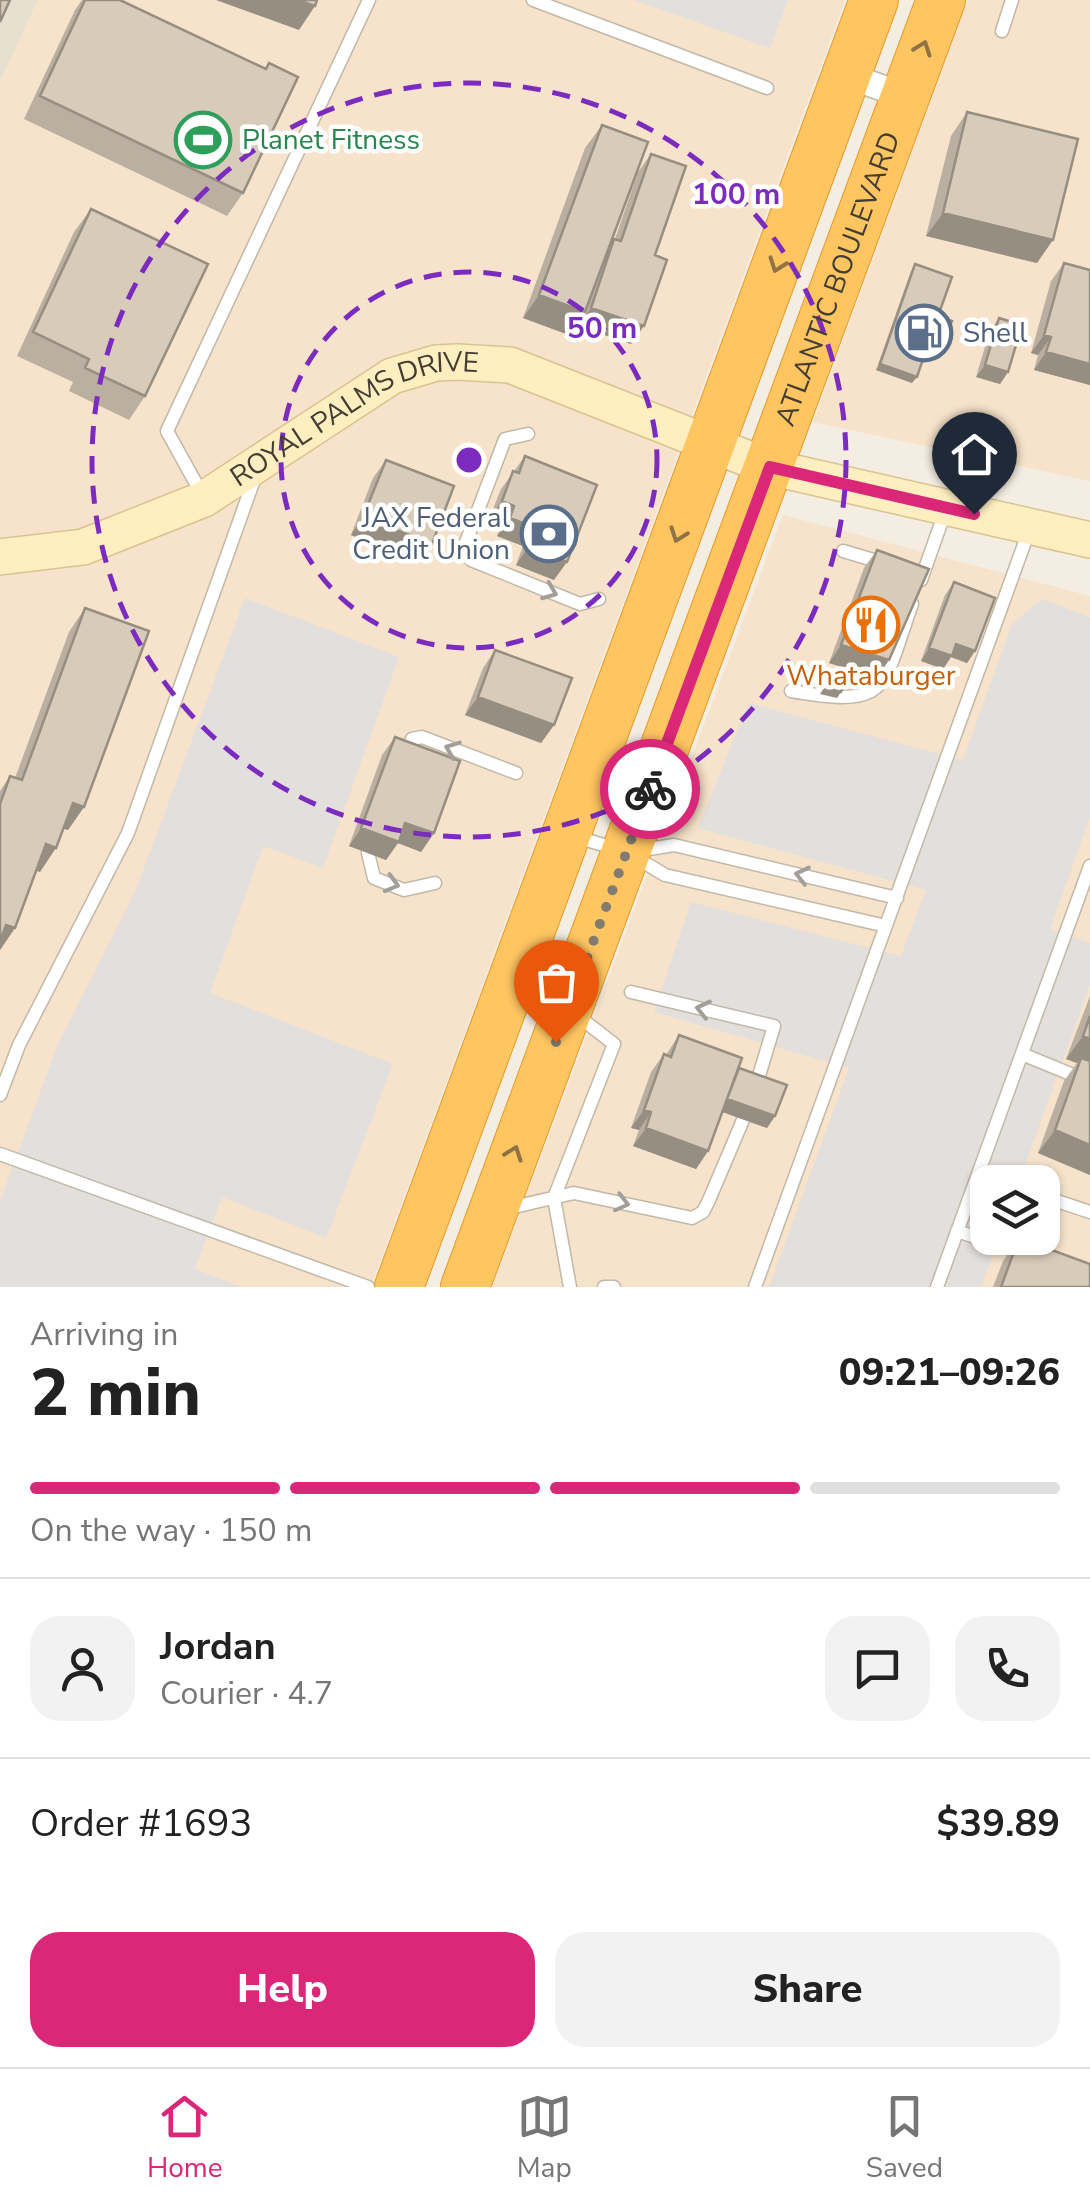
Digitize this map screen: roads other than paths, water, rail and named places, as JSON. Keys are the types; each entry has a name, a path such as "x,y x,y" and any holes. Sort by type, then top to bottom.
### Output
{"highway":[{"path":"399,1287 874,0"},
{"name":"ATLANTIC BOULEVARD","path":"464,1287 940,0"}],"street":[{"path":"846,74 905,96"},
{"name":"ROYAL PALMS DRIVE","path":"0,557 83,547 204,499 392,376 436,363 457,362 510,366 770,467 1090,540"}],"lane":[{"path":"204,499 167,431 369,0"},
{"path":"533,0 767,88"},
{"path":"1002,31 1012,0"},
{"path":"528,434 506,439 466,542 471,560 580,604 599,599"},
{"path":"0,1096 19,1044 128,833 259,465"},
{"path":"791,691 848,701 873,693 886,676 946,509"},
{"path":"757,1287 1031,526"},
{"path":"842,550 923,574"},
{"path":"402,763 412,739 422,737 516,773"},
{"path":"566,834 627,852 665,875 886,926"},
{"path":"627,852 674,845 897,898"},
{"path":"368,854 374,878 404,890 435,883"},
{"path":"982,1165 1090,866"},
{"path":"631,992 774,1026 755,1089"},
{"path":"568,1008 614,1044 554,1198 570,1287"},
{"path":"1022,1054 1090,1082"},
{"path":"492,1212 588,1194 692,1218 703,1212 743,1120"},
{"path":"0,1154 368,1287"},
{"path":"937,1287 970,1197"},
{"path":"1060,1202 1090,1212"},
{"path":"957,1231 1033,1256"},
{"path":"604,1287 614,1287"}],"place":[{"name":"Planet Fitness","path":"203,140"},
{"name":"Shell","path":"924,333"},
{"name":"JAX Federal Credit Union","path":"549,534"},
{"name":"Whataburger","path":"871,625"}]}
